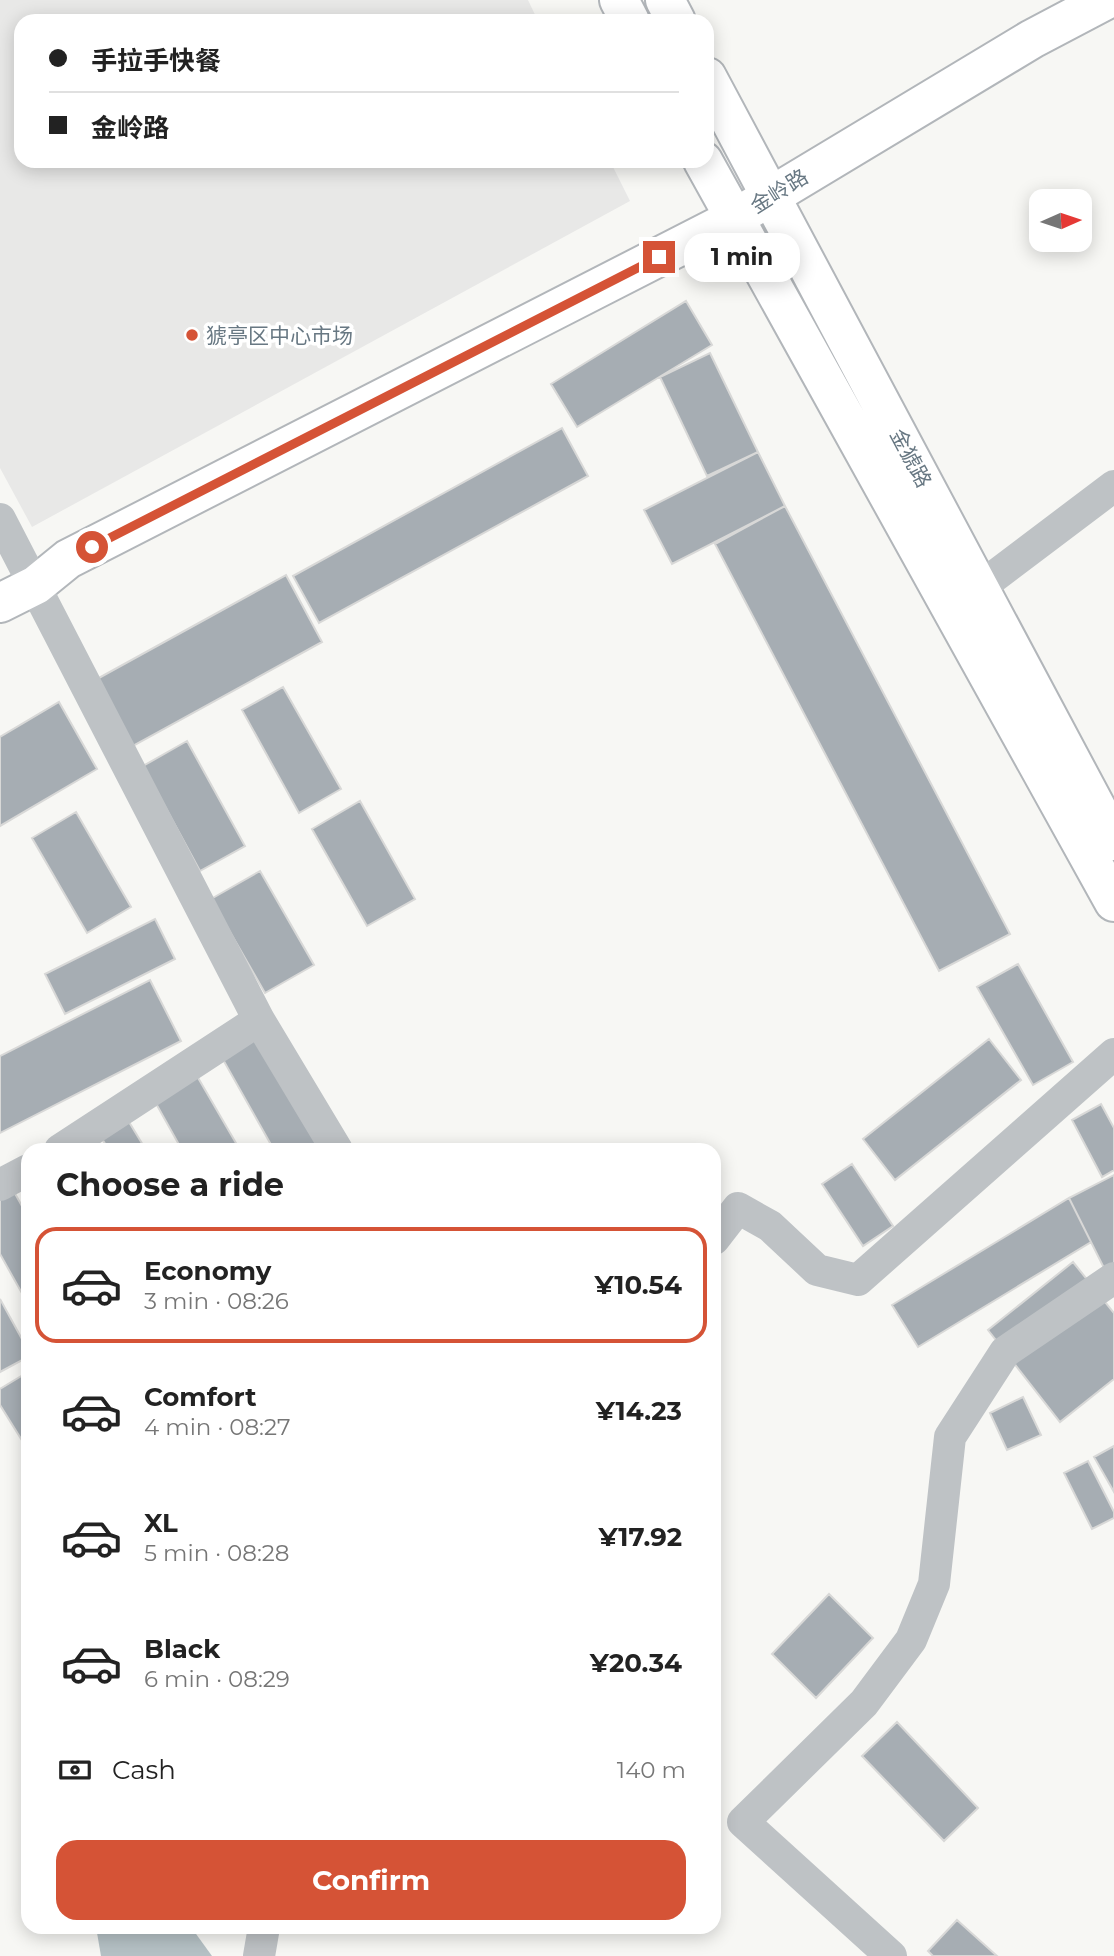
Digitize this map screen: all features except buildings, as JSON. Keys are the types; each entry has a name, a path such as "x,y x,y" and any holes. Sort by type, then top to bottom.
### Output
{"main road":[{"name":"金岭路","path":"0,603 36,585 68,559 733,219 1032,39 1105,0"},
{"name":"金猇路","path":"714,90 772,194 1114,841"},
{"name":"金猇路","path":"707,168 1114,902"}],"street":[{"path":"979,588 1114,486"},
{"path":"0,519 259,1020 333,1143"},
{"path":"71,1143 259,1020"},
{"path":"721,1230 738,1209 770,1226 817,1270 858,1280 1114,1054"},
{"path":"0,1185 21,1174"},
{"path":"891,1956 743,1822 864,1703 911,1640 934,1584 950,1437 1005,1352 1114,1279"},
{"path":"259,1956 263,1934"}],"shaded area":[{"name":"猇亭区中心市场","path":"0,0 528,0 535,14 14,14 14,168 614,168 630,201 32,527 0,468"},
{"path":"97,1934 196,1934 212,1956 101,1956"}],"place":[{"name":"猇亭区中心市场","path":"192,335"}],"route":[{"path":"92,547 659,257"}]}
